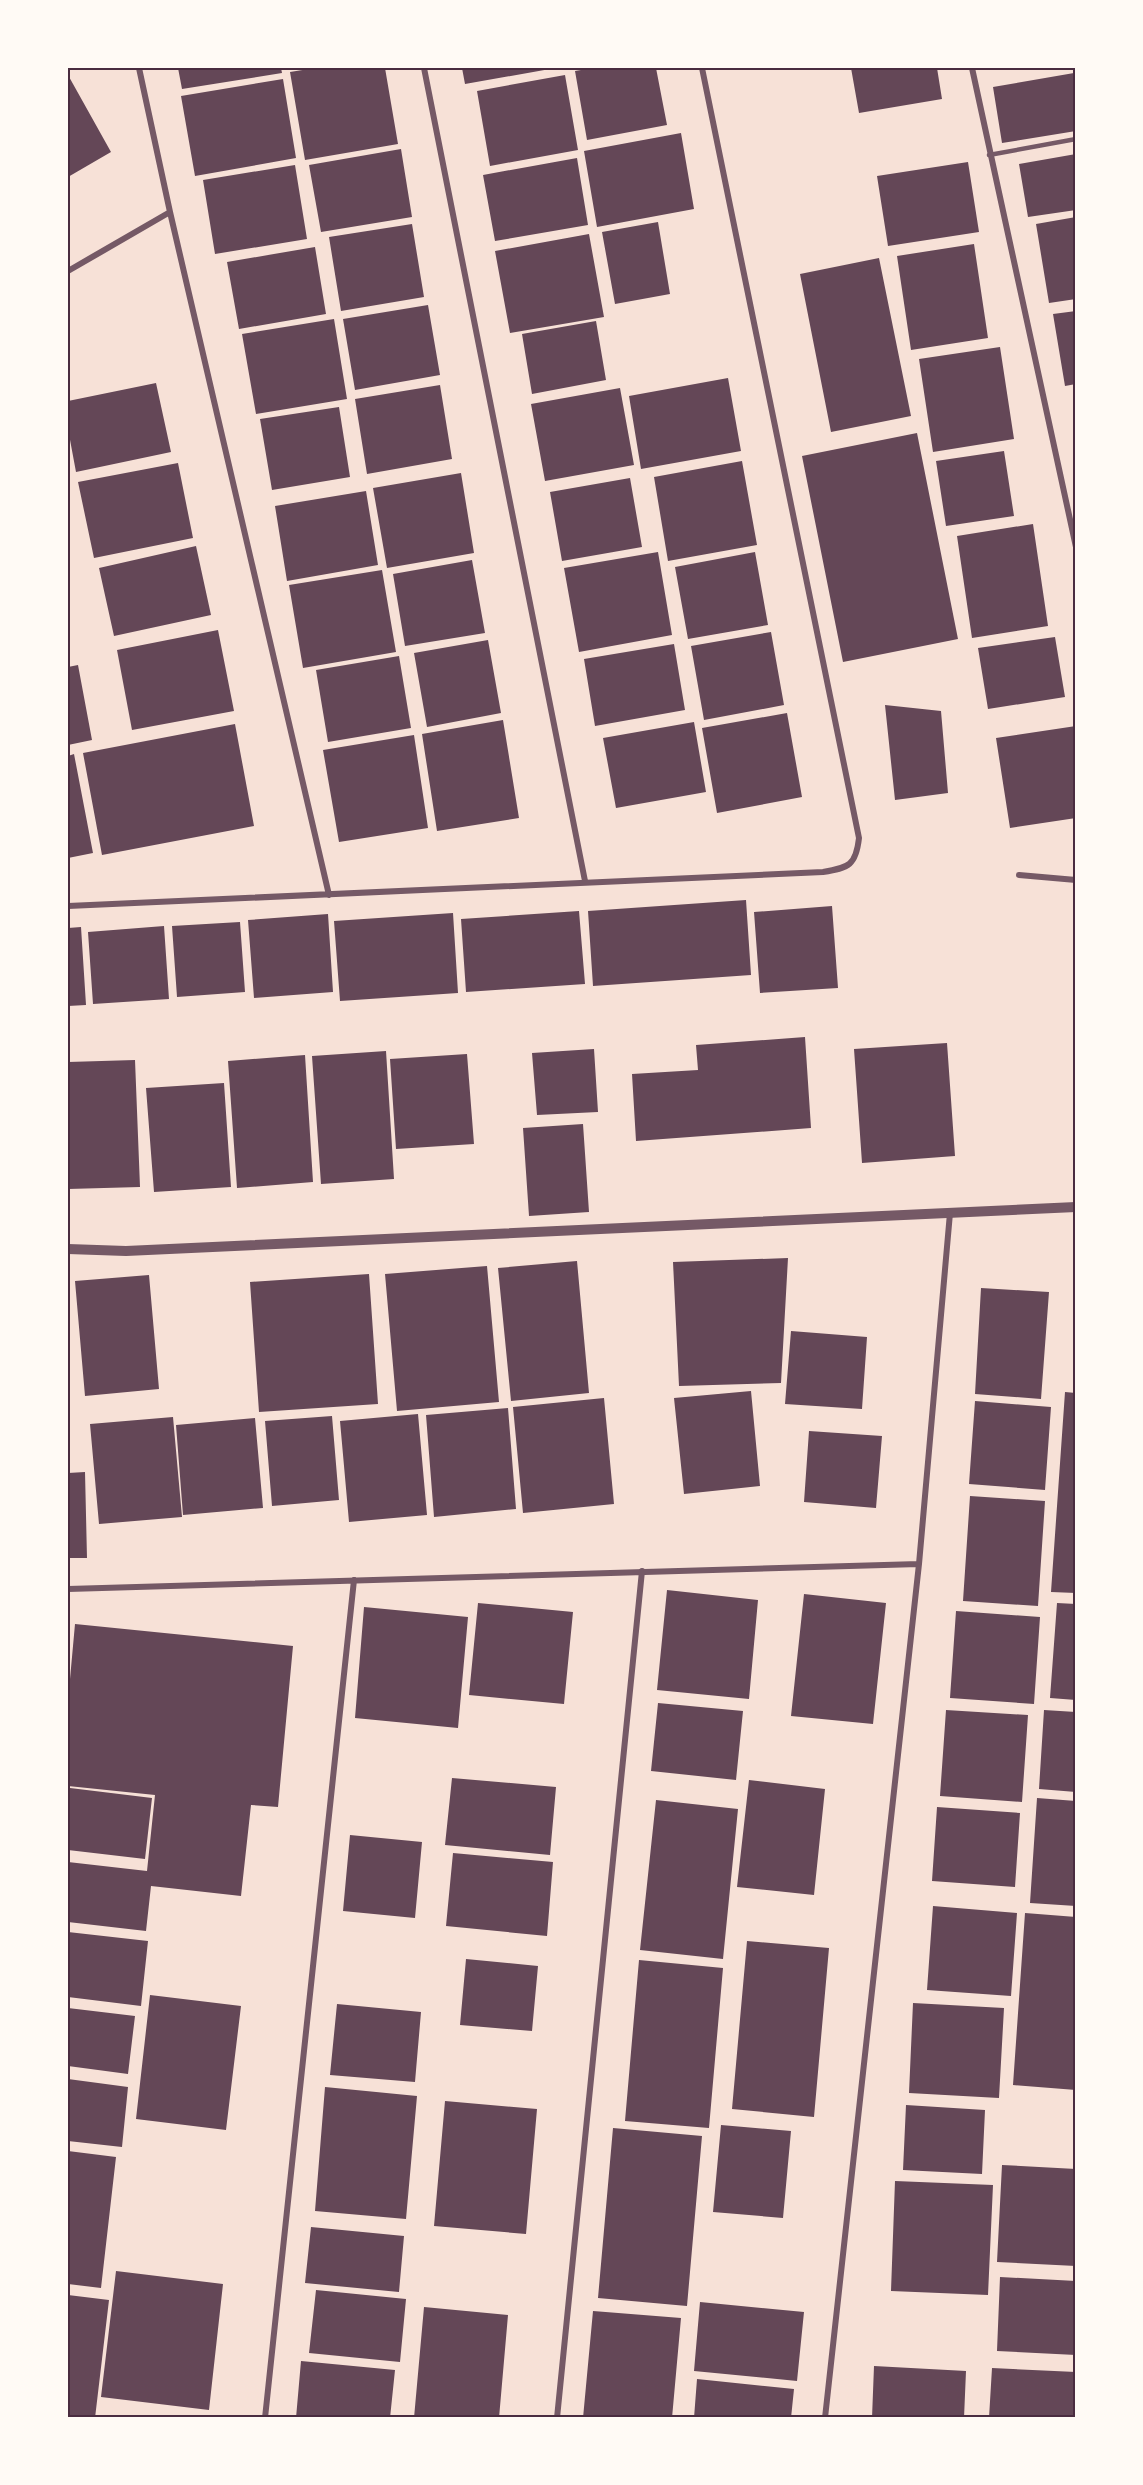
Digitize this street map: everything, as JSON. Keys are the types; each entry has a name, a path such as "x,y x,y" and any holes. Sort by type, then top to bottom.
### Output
{"street":[{"path":"140,68 170,212 329,895"},
{"path":"424,68 585,881"},
{"path":"68,906 823,872 850,865 857,855 859,838 702,68"},
{"path":"972,68 989,155 1076,547"},
{"path":"68,271 170,212"},
{"path":"1019,875 1076,880"},
{"path":"68,1249 126,1251 1076,1208"},
{"path":"825,2418 919,1564 950,1213"},
{"path":"68,1588 919,1564"},
{"path":"557,2418 642,1571"},
{"path":"265,2418 354,1580"}],"lane":[{"path":"989,155 1076,139"}],"building":[{"path":"178,68 281,68 282,73 182,89"},
{"path":"315,68 385,68 398,144 305,160 290,72"},
{"path":"462,68 550,68 550,69 465,84"},
{"path":"593,68 656,68 667,125 587,140 575,71"},
{"path":"851,68 937,68 942,99 859,113"},
{"path":"1074,73 1076,131 1002,143 993,87"},
{"path":"68,75 111,152 68,177"},
{"path":"565,75 578,150 490,166 477,91"},
{"path":"283,79 296,158 195,176 181,96"},
{"path":"681,133 694,209 597,227 584,151"},
{"path":"401,149 412,217 321,232 309,165"},
{"path":"1076,154 1076,210 1028,217 1019,164"},
{"path":"577,158 588,225 495,241 483,175"},
{"path":"968,162 979,232 888,246 877,176"},
{"path":"295,165 307,239 215,254 203,180"},
{"path":"1076,217 1076,299 1049,303 1036,224"},
{"path":"658,222 670,294 615,304 602,232"},
{"path":"412,224 424,297 341,311 329,237"},
{"path":"589,234 604,317 510,333 495,251"},
{"path":"974,244 988,338 911,350 897,256"},
{"path":"315,247 326,314 239,329 227,262"},
{"path":"879,258 911,416 831,432 800,274"},
{"path":"428,305 440,375 355,390 343,319"},
{"path":"1076,311 1076,384 1065,386 1053,314"},
{"path":"334,319 347,399 256,414 242,334"},
{"path":"596,321 606,380 532,394 522,334"},
{"path":"1000,347 1014,439 933,452 919,359"},
{"path":"728,378 741,451 641,469 629,396"},
{"path":"156,383 171,452 76,472 68,429 68,401"},
{"path":"440,385 452,459 367,474 355,399"},
{"path":"620,388 634,465 545,481 531,404"},
{"path":"339,407 350,477 272,490 260,419"},
{"path":"917,433 958,639 843,662 802,456"},
{"path":"1004,451 1014,516 946,526 936,461"},
{"path":"742,461 757,545 668,561 654,477"},
{"path":"178,463 193,538 94,558 78,482"},
{"path":"461,473 474,553 387,568 373,488"},
{"path":"630,478 642,547 562,561 550,492"},
{"path":"366,491 378,565 287,581 275,506"},
{"path":"1033,524 1048,626 972,638 957,536"},
{"path":"196,546 211,615 114,636 99,568"},
{"path":"658,552 672,635 579,652 564,568"},
{"path":"755,552 768,625 688,639 675,567"},
{"path":"472,560 485,633 405,646 393,574"},
{"path":"382,570 396,652 303,668 289,585"},
{"path":"218,630 234,711 132,730 117,650"},
{"path":"771,632 784,705 704,720 691,646"},
{"path":"1055,637 1065,697 988,709 978,648"},
{"path":"488,640 501,713 427,727 414,653"},
{"path":"674,644 685,710 595,726 584,659"},
{"path":"399,656 411,728 328,742 316,670"},
{"path":"78,665 92,740 68,745 68,667"},
{"path":"885,705 941,711 948,793 895,800"},
{"path":"787,713 802,797 717,813 702,728"},
{"path":"503,720 519,818 437,831 422,734"},
{"path":"694,722 706,792 616,808 603,738"},
{"path":"235,724 254,826 102,855 83,753"},
{"path":"1076,726 1076,818 1010,828 996,738"},
{"path":"414,735 428,828 339,842 323,750"},
{"path":"74,754 93,853 68,858 68,756"},
{"path":"746,900 751,975 593,986 588,911"},
{"path":"832,906 838,988 760,993 754,912"},
{"path":"579,911 585,984 466,992 461,919"},
{"path":"453,913 458,993 340,1001 334,921"},
{"path":"328,914 333,992 254,998 248,920"},
{"path":"240,922 245,992 177,997 172,926"},
{"path":"164,926 169,999 93,1004 88,932"},
{"path":"81,927 86,1005 68,1006 68,928"},
{"path":"805,1037 811,1128 636,1141 632,1074 698,1070 696,1045"},
{"path":"947,1043 955,1156 862,1163 854,1049"},
{"path":"594,1049 598,1112 537,1115 532,1053"},
{"path":"386,1051 394,1179 321,1184 312,1056"},
{"path":"467,1054 474,1144 396,1149 390,1059"},
{"path":"305,1055 313,1182 237,1188 228,1061"},
{"path":"135,1060 140,1187 68,1189 68,1062"},
{"path":"224,1083 231,1187 154,1192 146,1088"},
{"path":"583,1124 589,1212 529,1216 523,1128"},
{"path":"788,1258 781,1383 679,1386 673,1262"},
{"path":"577,1261 589,1393 511,1401 498,1268"},
{"path":"487,1266 499,1402 397,1411 385,1274"},
{"path":"369,1274 378,1404 259,1412 250,1282"},
{"path":"149,1275 159,1389 85,1396 75,1281"},
{"path":"981,1288 1049,1292 1041,1399 975,1394"},
{"path":"791,1331 867,1337 862,1409 785,1404"},
{"path":"751,1391 760,1486 684,1494 674,1398"},
{"path":"1065,1392 1076,1393 1076,1593 1051,1592"},
{"path":"604,1398 614,1504 523,1513 513,1407"},
{"path":"975,1401 1051,1407 1045,1490 969,1484"},
{"path":"508,1408 516,1509 434,1517 426,1415"},
{"path":"418,1414 427,1515 349,1522 340,1421"},
{"path":"332,1416 339,1500 272,1506 265,1421"},
{"path":"173,1417 182,1517 99,1524 90,1424"},
{"path":"255,1418 263,1508 183,1515 176,1425"},
{"path":"809,1431 882,1436 876,1508 804,1502"},
{"path":"85,1472 87,1558 68,1558 68,1473"},
{"path":"970,1496 1045,1501 1038,1606 963,1601"},
{"path":"667,1590 758,1600 749,1699 657,1690"},
{"path":"804,1594 886,1603 873,1724 791,1716"},
{"path":"478,1603 573,1612 564,1704 469,1695"},
{"path":"1057,1603 1076,1604 1076,1700 1050,1698"},
{"path":"364,1607 468,1617 458,1728 355,1718"},
{"path":"956,1611 1040,1617 1034,1704 950,1698"},
{"path":"75,1624 293,1646 278,1807 251,1805 241,1896 151,1886 146,1931 68,1922 68,1862 147,1871 155,1795 68,1786 68,1701"},
{"path":"658,1703 743,1711 736,1780 651,1771"},
{"path":"946,1710 1028,1715 1022,1802 940,1796"},
{"path":"1044,1710 1076,1712 1076,1792 1039,1789"},
{"path":"452,1778 556,1787 550,1855 445,1845"},
{"path":"749,1780 825,1789 814,1895 737,1887"},
{"path":"70,1788 152,1798 145,1859 68,1850"},
{"path":"1037,1798 1076,1801 1076,1906 1030,1903"},
{"path":"656,1800 738,1809 723,1959 640,1950"},
{"path":"937,1807 1020,1813 1015,1887 932,1881"},
{"path":"350,1835 422,1842 415,1918 343,1911"},
{"path":"453,1853 553,1862 547,1936 446,1926"},
{"path":"933,1906 1017,1913 1011,1996 927,1990"},
{"path":"1025,1913 1076,1917 1076,2090 1013,2085"},
{"path":"68,1932 148,1941 141,2006 68,1997"},
{"path":"747,1941 829,1948 814,2117 732,2109"},
{"path":"466,1959 538,1966 532,2031 460,2025"},
{"path":"639,1960 723,1968 709,2128 625,2121"},
{"path":"150,1995 241,2006 226,2130 136,2119"},
{"path":"913,2003 1004,2008 999,2098 909,2093"},
{"path":"337,2004 421,2012 415,2082 330,2075"},
{"path":"68,2008 135,2016 128,2074 68,2066"},
{"path":"68,2079 128,2087 122,2147 68,2141"},
{"path":"325,2087 417,2096 406,2219 315,2211"},
{"path":"445,2101 537,2109 526,2234 434,2226"},
{"path":"906,2105 985,2110 982,2174 903,2170"},
{"path":"721,2125 791,2131 783,2218 713,2212"},
{"path":"613,2128 702,2136 687,2306 598,2298"},
{"path":"68,2151 116,2157 101,2288 68,2284"},
{"path":"1002,2165 1076,2169 1076,2266 997,2262"},
{"path":"895,2181 993,2185 988,2295 891,2291"},
{"path":"311,2227 404,2236 399,2292 305,2283"},
{"path":"116,2271 223,2284 209,2410 101,2397"},
{"path":"1000,2277 1076,2281 1076,2355 997,2351"},
{"path":"316,2290 406,2299 400,2362 309,2353"},
{"path":"68,2295 109,2300 95,2418 68,2418"},
{"path":"700,2302 804,2312 797,2381 694,2371"},
{"path":"424,2307 508,2315 499,2418 414,2418"},
{"path":"593,2311 681,2318 672,2418 583,2418"},
{"path":"301,2361 395,2370 390,2418 296,2418"},
{"path":"874,2366 966,2371 964,2418 872,2418"},
{"path":"992,2368 1076,2372 1076,2418 989,2418"},
{"path":"697,2379 794,2389 791,2418 694,2418"}]}
